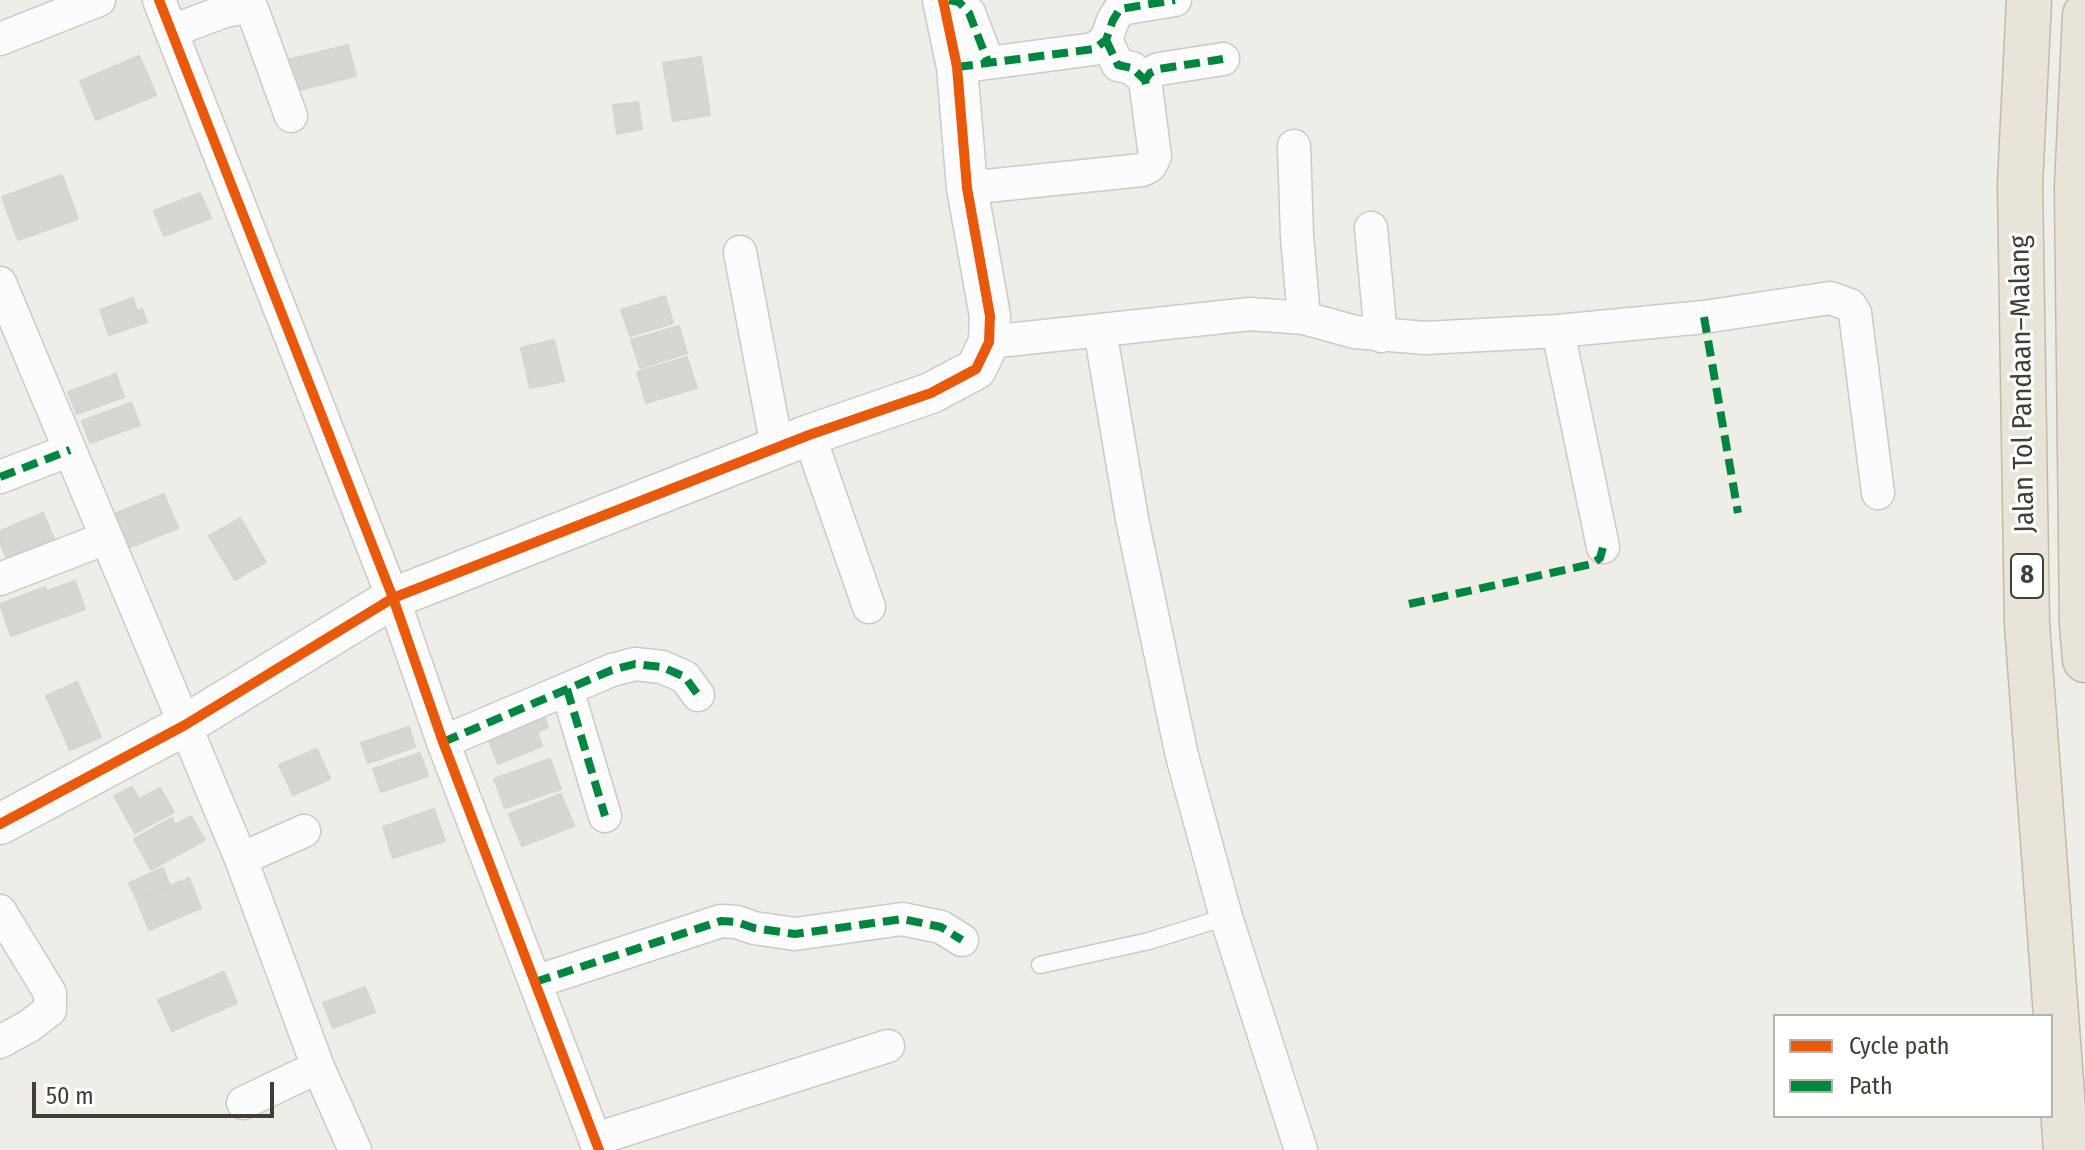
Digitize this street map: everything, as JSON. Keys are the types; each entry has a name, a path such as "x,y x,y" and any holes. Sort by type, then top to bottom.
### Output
{"highway":[{"name":"Jalan Tol Pandaan–Malang","path":"2029,0 2020,184 2027,624 2066,1150"},
{"name":"Jalan Tol Pandaan–Malang","path":"2085,15 2077,188 2085,660"}],"street":[{"path":"0,39 99,0"},
{"path":"159,0 393,598 443,742 598,1144 888,1046"},
{"path":"0,824 185,725 393,598 793,441 931,393 976,369 989,342 990,316 967,188 972,64 946,0"},
{"path":"972,64 1094,49 1106,40 1116,14 1128,4 1175,0"},
{"path":"172,31 225,11 252,9 291,116"},
{"path":"967,188 1142,170 1150,166 1155,156 1145,80 1132,68 1118,65 1106,40"},
{"path":"1145,80 1150,73 1159,69 1223,59"},
{"path":"1294,146 1304,318"},
{"path":"1371,228 1381,336"},
{"path":"740,252 793,441 869,607"},
{"path":"0,283 9,330 70,450 241,859 318,1067 355,1150"},
{"path":"989,342 1250,314 1304,318 1381,336 1425,338 1558,331 1704,317 1830,298 1850,305 1855,313 1878,493"},
{"path":"1100,330 1132,519 1179,741 1226,917 1301,1150"},
{"path":"1558,331 1603,547"},
{"path":"0,477 70,450"},
{"path":"0,579 106,538"},
{"path":"443,742 612,670 635,664 662,667 685,677 698,695"},
{"path":"567,689 605,816"},
{"path":"241,859 304,831"},
{"path":"0,911 50,993 50,1010 0,1042"},
{"path":"535,982 721,921 795,934 902,919 941,927 962,940"},
{"path":"243,1103 318,1067"}],"lane":[{"path":"1040,965 1149,941 1226,917"}],"building":[{"path":"348,45 356,76 291,92 283,61"},
{"path":"139,56 156,95 96,120 80,81"},
{"path":"701,57 710,115 673,121 663,63"},
{"path":"638,102 642,129 617,134 613,105"},
{"path":"62,175 78,219 18,240 2,197"},
{"path":"200,193 211,218 164,236 154,211"},
{"path":"665,296 673,323 630,336 621,310"},
{"path":"133,298 137,311 142,309 147,322 109,335 100,310"},
{"path":"679,326 687,353 640,368 631,340"},
{"path":"554,340 564,381 530,388 521,348"},
{"path":"687,357 697,388 646,403 637,372"},
{"path":"116,374 124,397 77,414 68,392"},
{"path":"131,403 140,425 90,443 82,421"},
{"path":"164,494 178,528 128,548 114,514"},
{"path":"43,513 57,546 10,565 0,543 0,531"},
{"path":"240,518 266,562 235,580 209,536"},
{"path":"75,581 85,609 11,636 0,604 45,587 47,591"},
{"path":"77,682 101,737 70,750 46,696"},
{"path":"544,715 548,727 537,732 542,746 498,764 487,736"},
{"path":"409,727 415,747 368,763 361,743"},
{"path":"317,749 330,779 293,795 279,765"},
{"path":"420,753 428,776 381,792 373,769"},
{"path":"550,759 561,789 505,808 494,779"},
{"path":"132,787 139,799 160,788 174,812 135,833 114,796"},
{"path":"561,794 574,826 522,846 509,814"},
{"path":"434,809 445,841 393,858 383,827"},
{"path":"191,816 205,840 151,870 134,839 172,818 175,825"},
{"path":"163,868 170,886 137,900 129,883"},
{"path":"189,878 201,908 149,930 137,900"},
{"path":"224,972 237,1003 172,1031 158,1000"},
{"path":"365,987 375,1012 333,1028 323,1003"}],"marked path":[{"path":"949,0 959,2 969,13 988,62"},
{"path":"957,67 1094,49 1106,40 1120,9 1175,0"},
{"path":"1106,40 1118,65 1132,68 1145,80"},
{"path":"1146,84 1150,73 1159,69 1223,59"},
{"path":"1704,317 1738,513"},
{"path":"0,477 70,450"},
{"path":"1409,604 1592,564 1600,558 1603,547"},
{"path":"443,742 612,670 635,664 662,667 685,677 698,695"},
{"path":"567,689 605,816"},
{"path":"535,982 721,921 795,934 902,919 941,927 962,940"}],"cycle path":[{"path":"159,0 393,598 443,742 599,1150"},
{"path":"0,824 185,725 393,598 809,435 931,393 976,369 989,342 990,316 967,188 957,67 943,0"}]}
